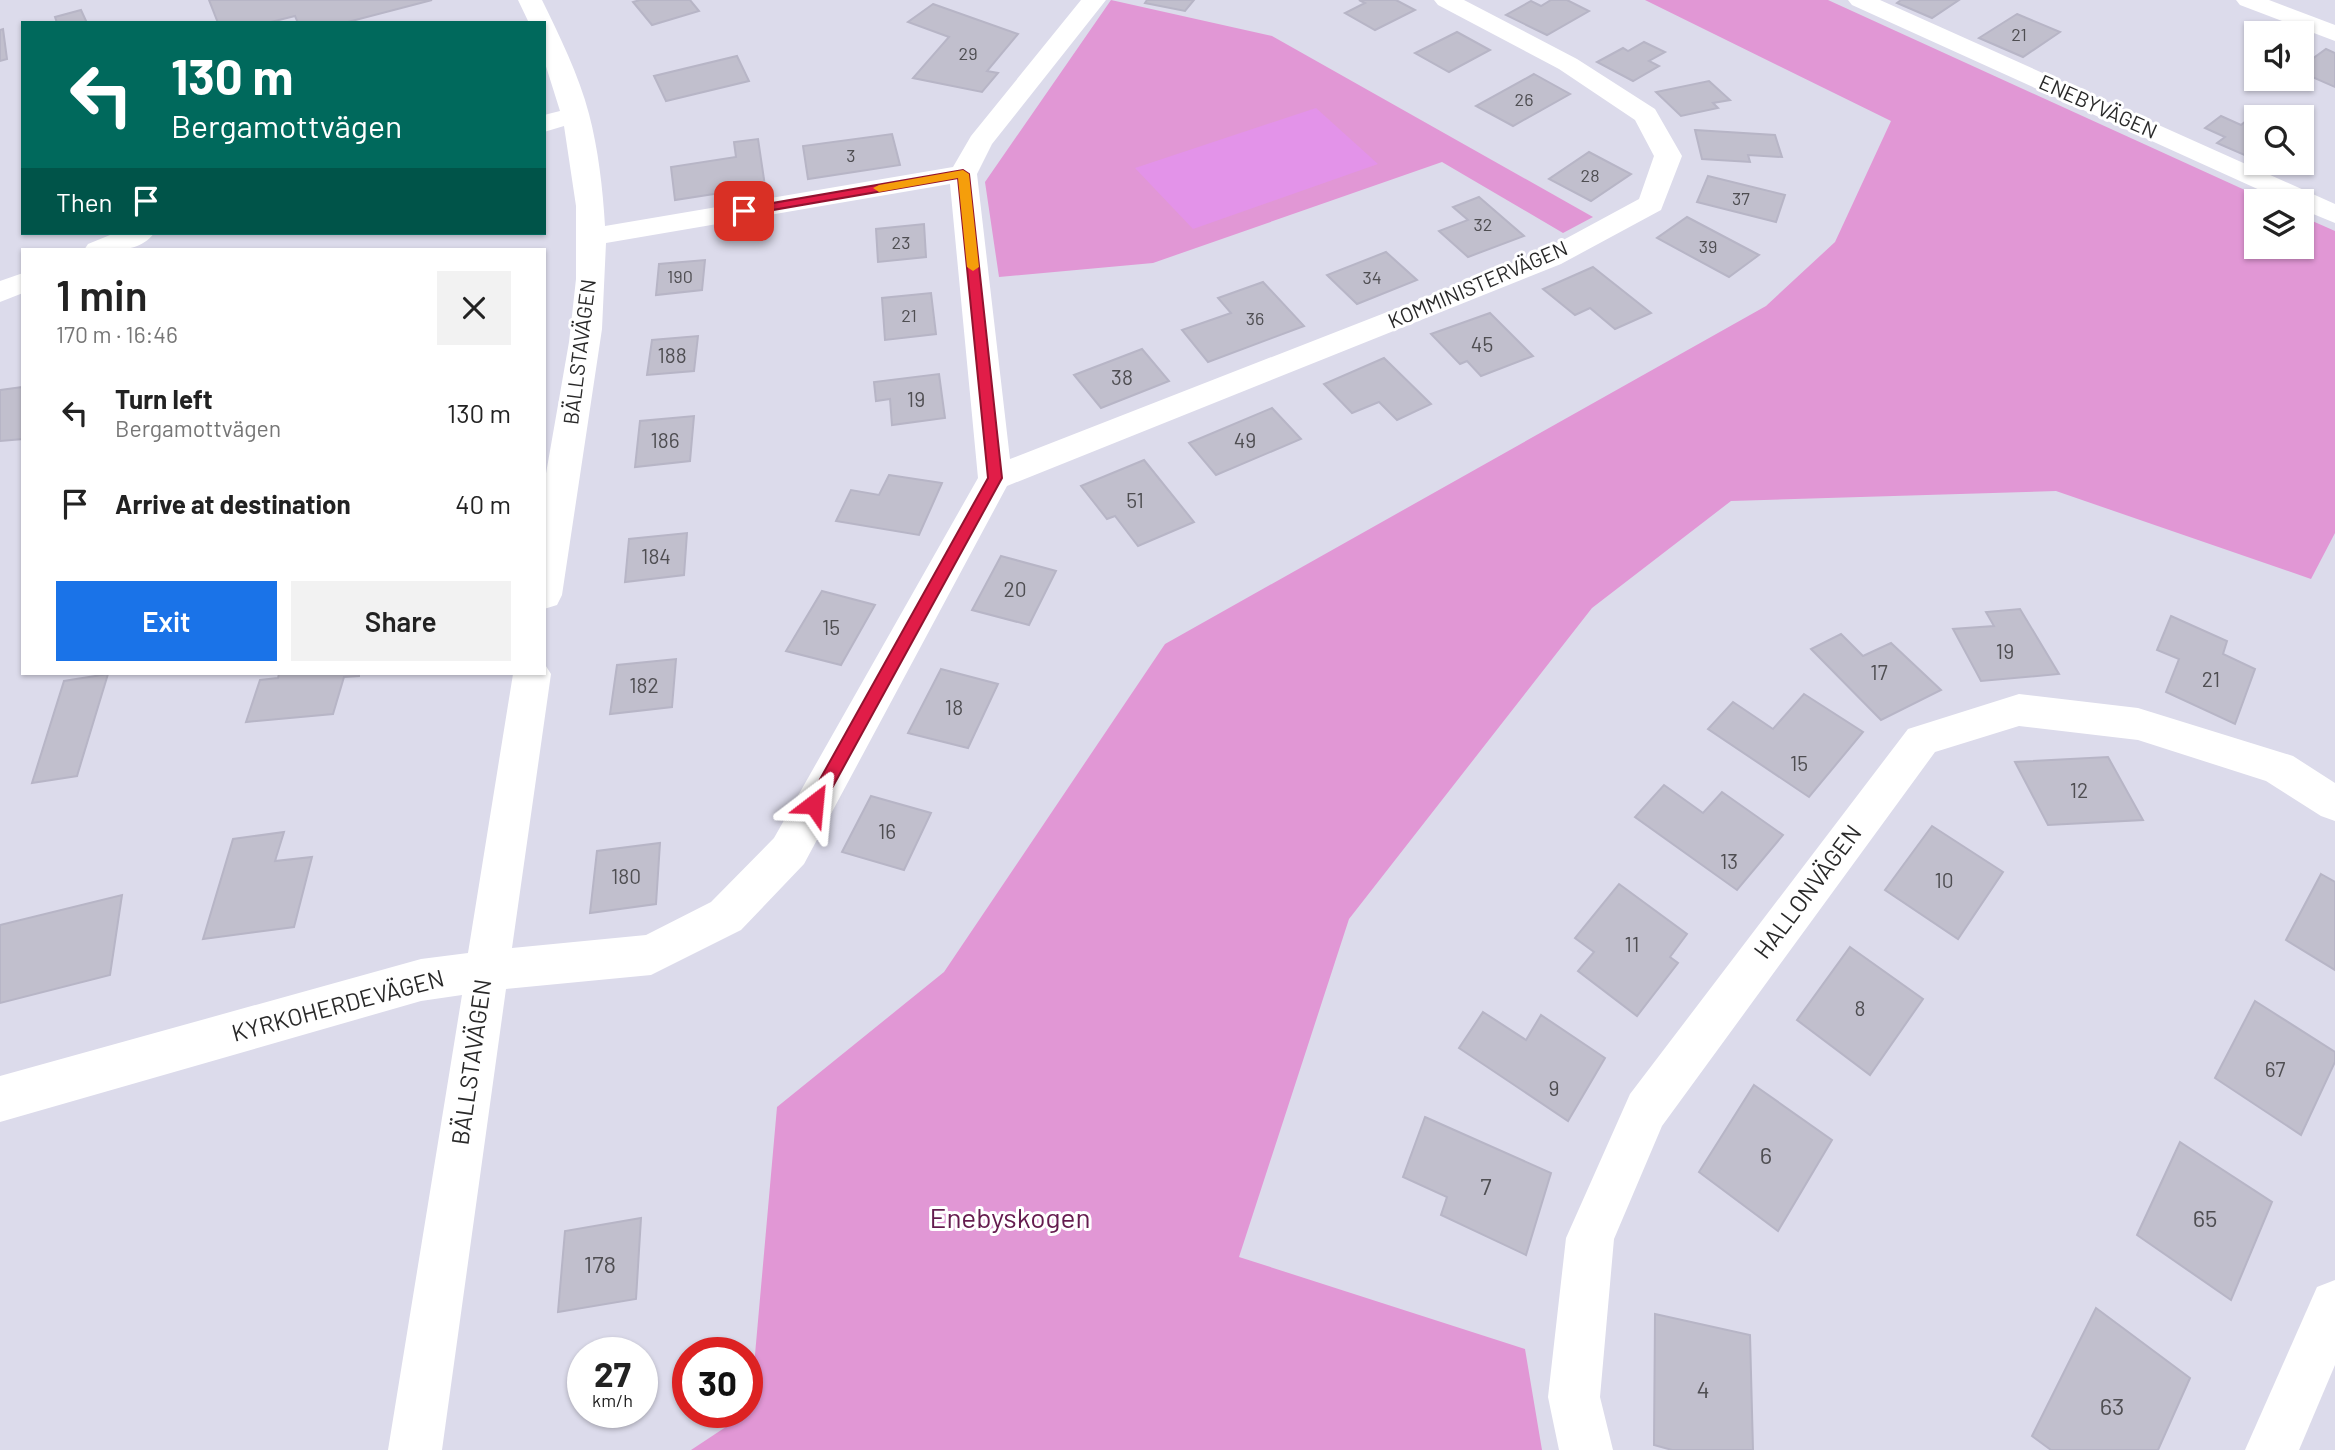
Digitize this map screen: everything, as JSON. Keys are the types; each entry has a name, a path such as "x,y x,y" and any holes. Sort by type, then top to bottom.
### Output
{"street":[{"path":"530,0 540,21"},
{"path":"995,478 963,174 979,142 1094,0"},
{"name":"KOMMINISTERVÄGEN","path":"995,478 1551,258 1651,204 1668,156 1646,114 1568,64 1446,0"},
{"name":"ENEBYVÄGEN","path":"1860,0 2335,214"},
{"path":"2248,0 2335,34"},
{"name":"BÄLLSTAVÄGEN","path":"546,34 576,114 587,178 591,237 588,315 546,582"},
{"path":"546,123 576,114"},
{"path":"591,237 963,174"},
{"path":"103,248 135,235"},
{"path":"0,292 21,283"},
{"name":"KYRKOHERDEVÄGEN","path":"0,1099 421,980 651,955 726,916 789,851 995,478"},
{"name":"BÄLLSTAVÄGEN","path":"415,1450 485,971 532,675"},
{"name":"HALLONVÄGEN","path":"1586,1450 1574,1397 1590,1238 1646,1110 1922,740 2019,710 2138,724 2279,768 2335,804"},
{"path":"2272,1450 2335,1305"}],"green space":[{"path":"1111,0 1272,36 1593,217 1563,233 1442,162 1153,263 999,277 985,182"},
{"name":"Enebyskogen","path":"1645,0 1828,0 2244,190 2244,259 2314,259 2314,222 2335,231 2335,533 2311,579 2056,491 1731,501 1592,608 1349,919 1239,1257 1525,1349 1542,1450 691,1450 724,1428 763,1428 763,1337 757,1337 777,1107 944,972 1165,644 1766,306 1835,242 1891,121"}],"shaded area":[{"path":"1316,108 1378,164 1193,229 1135,168"}],"building":[{"path":"209,0 432,0 352,21 297,21 295,16 275,21 217,21"},
{"path":"690,0 699,11 652,25 633,2"},
{"path":"1147,0 1194,0 1185,11 1145,3"},
{"path":"1359,0 1396,0 1415,10 1375,30 1345,13 1365,3"},
{"path":"1551,0 1567,0 1589,11 1547,35 1506,15 1531,1 1541,6"},
{"path":"1901,0 1959,0 1932,18 1897,3"},
{"path":"933,4 1018,34 987,71 998,73 982,92 913,78 949,37 908,22"},
{"path":"81,10 86,21 56,21 55,17"},
{"path":"2017,14 2060,32 2023,57 1979,38"},
{"path":"3,29 7,59 0,61 0,30"},
{"path":"1457,32 1490,50 1449,72 1415,53"},
{"path":"1644,42 1665,52 1649,61 1659,66 1633,81 1597,62 1623,48 1628,51"},
{"path":"2326,49 2335,53 2335,87 2314,78 2314,58"},
{"path":"737,56 749,81 666,101 654,76"},
{"path":"1534,74 1570,94 1513,126 1476,106"},
{"path":"1709,81 1730,100 1713,103 1718,108 1681,116 1656,92"},
{"path":"2221,116 2241,125 2244,123 2244,155 2217,143 2225,137 2205,128"},
{"path":"1695,130 1775,135 1782,157 1748,155 1750,162 1702,159"},
{"path":"892,134 900,165 808,179 803,146"},
{"path":"758,139 765,186 675,200 671,167 736,157 734,142"},
{"path":"1589,152 1631,174 1591,201 1549,179"},
{"path":"1708,176 1785,195 1776,222 1697,202"},
{"path":"1479,197 1524,236 1468,257 1439,231 1468,220 1453,207"},
{"path":"1687,217 1759,255 1729,277 1657,238"},
{"path":"924,224 926,257 878,262 876,229"},
{"path":"1386,252 1417,280 1357,304 1327,275"},
{"path":"705,260 702,290 656,295 659,264"},
{"path":"1593,267 1651,313 1615,329 1590,308 1575,315 1543,289"},
{"path":"1263,282 1304,326 1208,362 1182,330 1231,313 1218,298"},
{"path":"931,293 936,334 885,340 882,298"},
{"path":"1490,313 1533,356 1481,376 1467,361 1460,364 1431,334"},
{"path":"698,336 694,371 647,375 652,340"},
{"path":"1142,349 1169,381 1101,408 1074,375"},
{"path":"1384,358 1431,404 1397,420 1379,402 1352,413 1324,384"},
{"path":"939,374 945,418 892,425 890,399 876,401 874,382"},
{"path":"21,387 21,439 0,441 0,390"},
{"path":"1272,408 1301,439 1216,475 1189,443"},
{"path":"694,416 690,461 635,467 640,421"},
{"path":"1144,460 1194,522 1138,546 1115,516 1107,519 1081,486"},
{"path":"889,475 942,483 919,535 836,521 851,490 879,495"},
{"path":"687,533 684,575 625,582 629,539"},
{"path":"1001,556 1056,571 1029,625 972,610"},
{"path":"822,591 875,605 841,665 786,651"},
{"path":"2020,609 2059,674 1981,681 1953,629 1994,626 1986,612"},
{"path":"2171,616 2227,641 2223,654 2255,669 2235,724 2166,692 2179,659 2157,650"},
{"path":"1841,634 1863,656 1891,643 1941,690 1881,720 1811,649"},
{"path":"676,659 672,707 610,714 617,665"},
{"path":"941,669 998,684 968,748 908,733"},
{"path":"108,675 77,776 32,783 64,681"},
{"path":"279,675 359,675 344,677 333,714 246,722 260,680 278,678"},
{"path":"1804,694 1863,732 1809,797 1708,729 1733,702 1773,729"},
{"path":"2108,757 2143,820 2048,825 2015,762"},
{"path":"1664,785 1703,813 1722,792 1783,835 1737,890 1635,817"},
{"path":"871,796 931,813 904,870 842,852"},
{"path":"1932,826 2003,872 1958,939 1885,890"},
{"path":"284,832 275,861 312,857 294,927 203,939 233,839"},
{"path":"660,843 656,904 590,913 597,851"},
{"path":"2321,874 2335,882 2335,970 2286,940"},
{"path":"1619,884 1687,934 1670,957 1678,963 1637,1016 1578,971 1594,952 1575,938"},
{"path":"122,895 110,975 0,1003 0,925"},
{"path":"1850,947 1923,999 1870,1075 1797,1020"},
{"path":"2255,1001 2335,1052 2335,1062 2301,1135 2215,1078"},
{"path":"1483,1012 1526,1040 1541,1015 1605,1058 1568,1121 1459,1048"},
{"path":"1754,1085 1832,1140 1778,1231 1699,1172"},
{"path":"1425,1117 1551,1173 1526,1255 1441,1215 1447,1197 1403,1177"},
{"path":"2180,1142 2272,1202 2231,1300 2137,1235"},
{"path":"641,1218 636,1299 558,1312 565,1231"},
{"path":"2096,1308 2190,1378 2158,1450 2051,1450 2032,1436"},
{"path":"1655,1314 1750,1335 1753,1450 1672,1450 1654,1445"}],"slow traffic":[{"path":"879,188 963,174 973,267"}],"route":[{"path":"744,211 963,174 995,478 814,804"}]}
